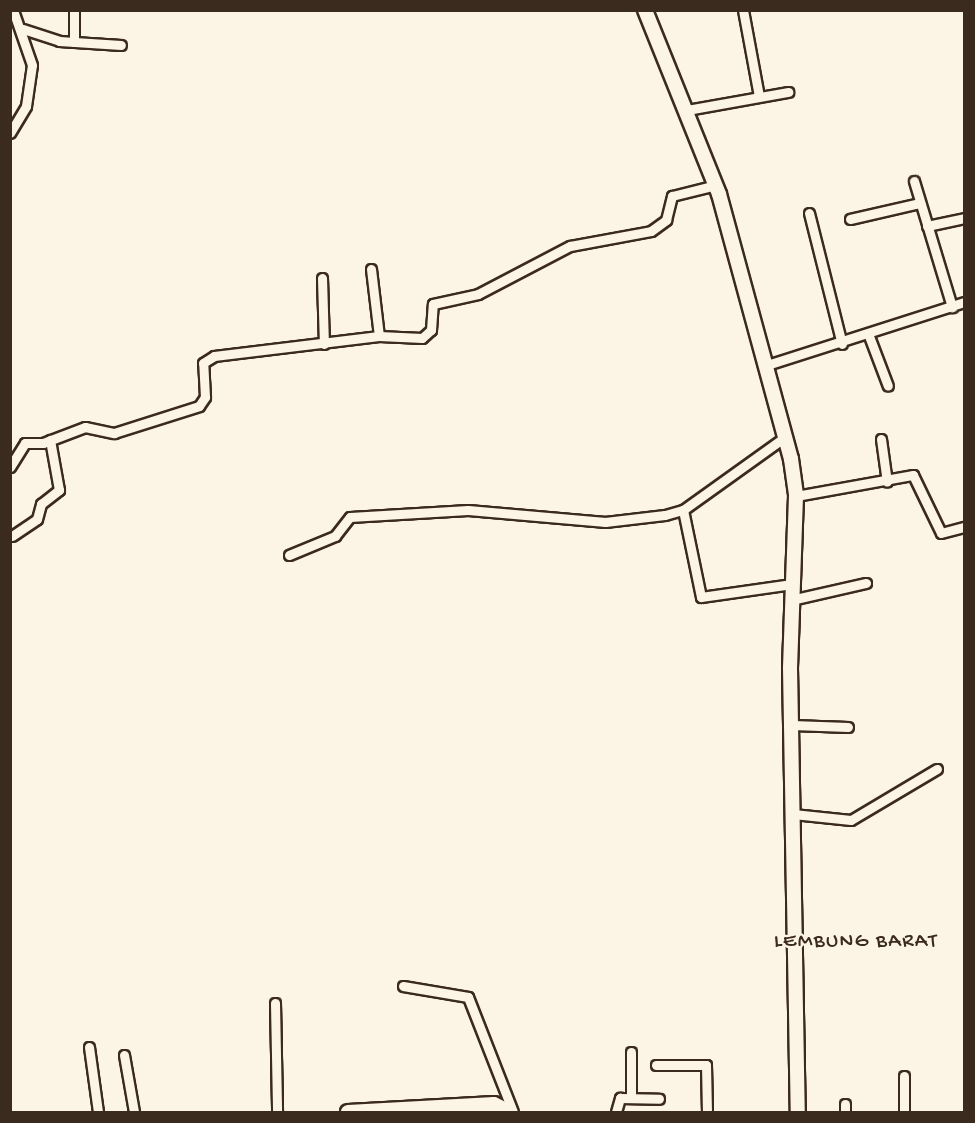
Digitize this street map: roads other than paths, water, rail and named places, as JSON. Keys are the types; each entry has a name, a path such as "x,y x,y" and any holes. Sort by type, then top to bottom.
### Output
{"main road":[{"path":"645,10 716,185 767,365 785,437 796,496 791,600 798,1113"},
{"path":"348,1113 494,1104 512,1113"}],"street":[{"path":"74,10 74,42"},
{"path":"743,10 759,96"},
{"path":"10,133 30,90 31,50 23,29 12,11"},
{"path":"23,29 74,42 121,45"},
{"path":"687,110 788,92"},
{"path":"914,181 952,307"},
{"path":"10,466 23,444 50,440 85,427 114,434 199,406 205,397 203,363 214,356 379,336 422,338 431,330 433,304 478,294 570,246 651,231 666,220 672,196 716,185"},
{"path":"850,219 920,203"},
{"path":"809,213 842,344"},
{"path":"927,226 964,218"},
{"path":"371,269 379,336"},
{"path":"322,278 324,344"},
{"path":"767,365 869,336 964,302"},
{"path":"869,336 888,386"},
{"path":"290,555 335,536 350,518 468,510 605,522 683,510 785,437"},
{"path":"881,439 887,482"},
{"path":"12,536 38,519 41,504 59,490 50,440"},
{"path":"796,496 917,477 939,531 964,527"},
{"path":"683,510 700,597 792,584"},
{"path":"791,600 866,583"},
{"path":"792,726 848,727"},
{"path":"793,814 851,820 937,769"},
{"path":"403,986 468,997 512,1113"},
{"path":"276,1003 277,1113"},
{"path":"89,1047 98,1113"},
{"path":"631,1052 631,1097"},
{"path":"124,1055 134,1113"},
{"path":"656,1065 706,1065 707,1113"},
{"path":"904,1076 904,1113"},
{"path":"616,1113 618,1100 631,1097 659,1099"}],"district":[{"name":"LEMBUNG BARAT","path":"856,943"}]}
